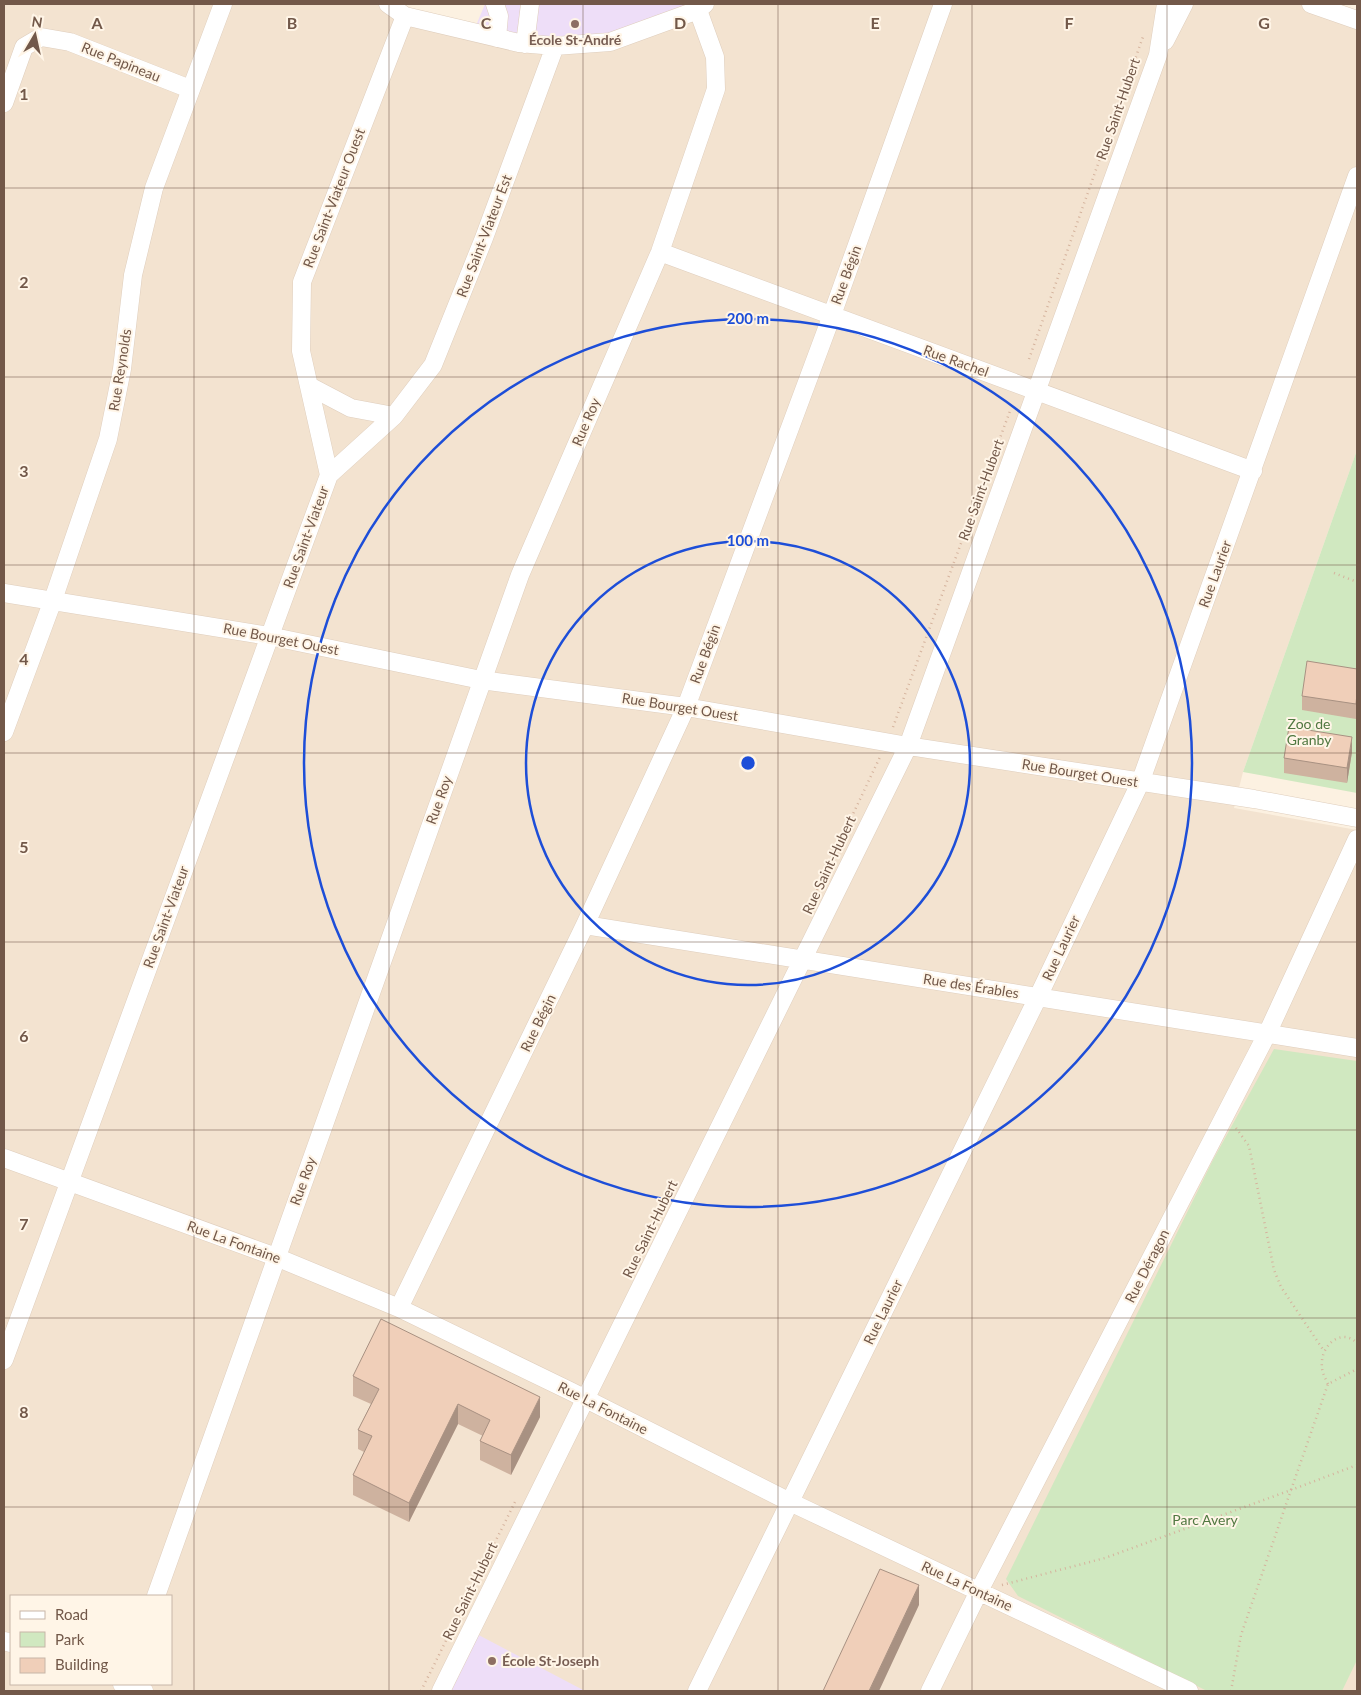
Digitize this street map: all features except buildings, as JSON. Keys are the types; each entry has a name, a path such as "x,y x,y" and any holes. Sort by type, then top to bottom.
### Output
{"street":[{"name":"Rue Reynolds","path":"4,732 53,600 108,439 122,369 133,275 154,188 223,4"},
{"path":"495,4 499,16 497,38"},
{"path":"525,44 530,4"},
{"name":"Rue Bégin","path":"399,1308 585,925 686,707 832,316 943,4"},
{"name":"Rue Saint-Hubert","path":"441,1691 804,960 908,746 1158,55 1166,4"},
{"path":"1158,55 1184,4"},
{"path":"1311,4 1357,20"},
{"path":"400,9 497,38 525,44 555,46 610,42 701,7"},
{"name":"Rue Roy","path":"156,1595 520,575 660,252 716,89 715,57 701,7"},
{"name":"Rue Saint-Viateur Ouest","path":"329,475 311,387 301,350 302,282 400,9"},
{"name":"Rue Papineau","path":"4,103 24,47 41,37 70,42 190,89"},
{"name":"Rue Saint-Viateur Est","path":"329,475 394,416 433,365 484,238 555,46"},
{"name":"Rue Laurier","path":"697,1691 1038,997 1140,783 1357,176"},
{"name":"Rue Rachel","path":"660,252 1253,471"},
{"path":"311,387 351,408 394,416"},
{"name":"Rue Saint-Viateur","path":"4,1360 329,475"},
{"name":"Rue Bourget Ouest","path":"4,593 270,636 481,680 686,707 908,746 1357,818"},
{"name":"Rue Déragon","path":"930,1691 979,1592 1267,1034 1357,839"},
{"name":"Rue des Érables","path":"585,925 1357,1048"},
{"name":"Rue La Fontaine","path":"4,1158 276,1257 399,1308 790,1502 1189,1691"},
{"path":"123,1686 144,1691"}],"path":[{"name":"Rue Saint-Hubert","path":"815,894 888,741 1020,385 1145,32"},
{"path":"1334,573 1357,582"},
{"path":"1222,1119 1238,1129 1249,1146 1274,1270 1281,1287 1324,1351"},
{"path":"1328,1384 1323,1373 1324,1351 1332,1341 1343,1336 1353,1338 1357,1343"},
{"path":"1231,1691 1241,1635 1328,1384 1357,1369"},
{"path":"979,1592 1105,1558 1357,1464"},
{"name":"Rue Saint-Hubert","path":"421,1691 517,1497"}],"shaded area":[{"path":"4,4 388,4 472,35 711,4 1311,4 1357,20 1357,450 1243,772 1234,808 1357,830 1357,1691 4,1691"},
{"name":"École St-André","path":"485,4 711,4 628,41 472,35"},
{"name":"École St-Joseph","path":"471,1631 585,1691 441,1691"}],"green space":[{"name":"Zoo de Granby","path":"1357,450 1357,793 1243,772"},
{"name":"Parc Avery","path":"1274,1049 1357,1061 1357,1660 1342,1691 1207,1691 1018,1596 1006,1579 1213,1160"}],"place":[{"name":"École St-André","path":"575,24"},
{"name":"École St-Joseph","path":"492,1661"}]}
